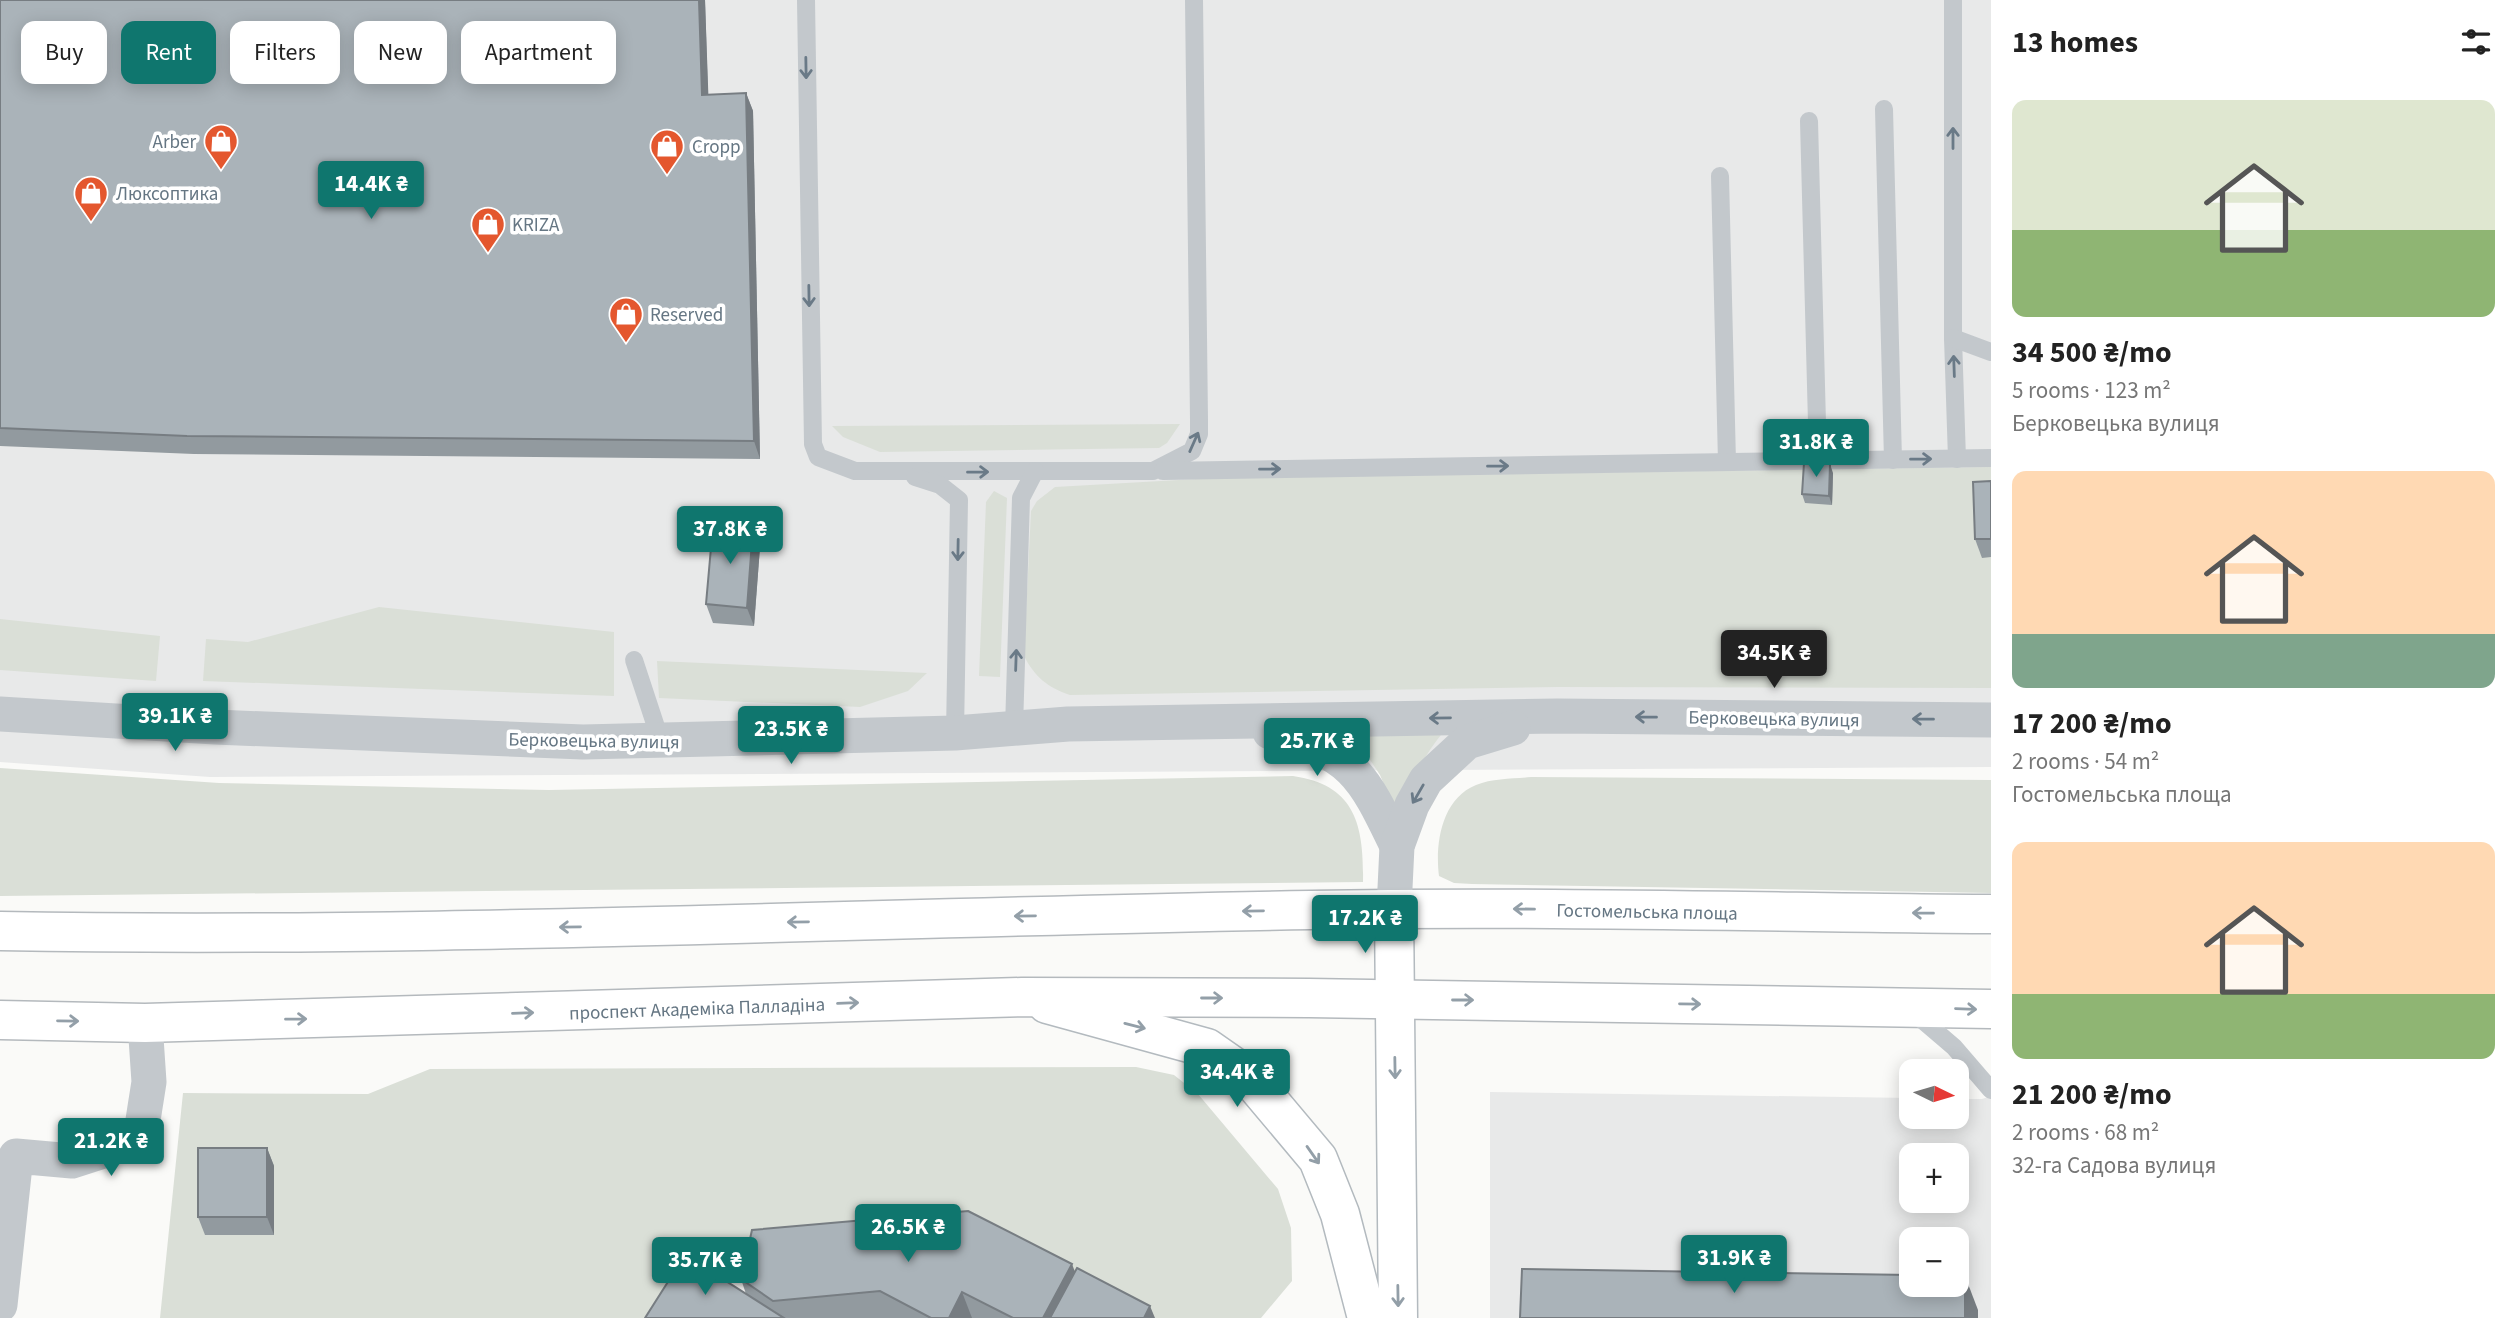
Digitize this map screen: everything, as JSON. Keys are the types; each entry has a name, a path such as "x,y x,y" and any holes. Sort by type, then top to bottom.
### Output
{"main road":[{"name":"Гостомельська площа","path":"1394,909 1991,914"},
{"path":"0,931 136,933 494,929 1394,909 1398,1318"},
{"path":"1022,997 1207,1048 1250,1078 1318,1159 1340,1214 1367,1318"},
{"name":"проспект Академіка Палладіна","path":"0,1020 145,1023 1022,997 1394,1000"},
{"path":"1394,1000 1991,1009"}],"street":[{"name":"Берковецька вулиця","path":"0,714 228,728 583,742 955,733 1068,724 1557,716 1991,720"},
{"name":"Берковецька вулиця","path":"1394,909 1397,846 1426,780 1448,756 1467,741 1557,716"},
{"name":"Берковецька вулиця","path":"1230,722 1310,743 1334,754 1370,789 1397,846"},
{"path":"0,1305 16,1156 72,1161 139,1139 149,1082 145,1023"}],"lane":[{"path":"806,0 813,444 818,457 837,467 855,471 1153,471 1991,458"},
{"path":"1153,471 1192,451 1199,434 1194,0"},
{"path":"1953,0 1953,338 1957,459"},
{"path":"1884,109 1893,460"},
{"path":"1810,121 1818,461"},
{"path":"1720,176 1727,462"},
{"path":"1953,338 1991,352"},
{"path":"899,471 940,485 959,500 955,733"},
{"path":"1014,728 1021,498 1035,471"},
{"path":"634,660 661,742"},
{"path":"1908,1007 1954,1047 1991,1090"}],"shaded area":[{"path":"0,0 1991,0 1991,767 210,777 0,762"},
{"path":"1180,424 1167,443 1159,448 880,452 843,437 832,426"},
{"path":"1991,467 1991,688 1558,687 1070,695 1042,680 1024,656 1031,511 1037,501 1055,487 1214,478"},
{"path":"994,491 1007,498 1000,677 979,676 986,502"},
{"path":"379,607 614,632 614,696 203,681 206,639 248,642"},
{"path":"0,619 160,636 156,681 0,670"},
{"path":"657,661 927,673 908,691 860,707 659,698"},
{"path":"1450,724 1419,769 1399,820 1380,775 1365,752 1337,728"},
{"path":"0,768 219,783 549,790 1293,776 1331,788 1352,811 1361,843 1363,882 0,896"},
{"path":"1531,777 1991,780 1991,893 1472,884 1454,883 1439,876 1440,837 1448,812 1455,801 1476,785"},
{"path":"1136,1067 1174,1075 1198,1094 1278,1189 1291,1228 1292,1281 1261,1318 1155,1318 744,1284 703,1258 661,1318 160,1318 183,1093 368,1094 430,1069"},
{"path":"1490,1092 1899,1098 1899,1129 1969,1129 1969,1099 1991,1096 1991,1318 1490,1318"}],"building":[{"path":"0,0 699,0 702,95 746,93 754,441 187,436 0,428"},
{"path":"1804,463 1830,464 1829,496 1802,494"},
{"path":"1991,481 1991,539 1975,539 1973,482"},
{"path":"713,525 753,528 747,608 706,604"},
{"path":"198,1148 267,1148 267,1217 198,1217"},
{"path":"968,1211 1072,1264 1043,1318 1013,1318 962,1292 949,1318 931,1318 880,1291 773,1301 741,1279 752,1230"},
{"path":"685,1255 784,1318 645,1318"},
{"path":"1077,1268 1150,1306 1144,1318 1050,1318"},
{"path":"1522,1269 1899,1275 1899,1297 1965,1297 1965,1318 1520,1318"}],"place":[{"name":"Arber","path":"221,171"},
{"name":"Cropp","path":"667,176"},
{"name":"Люксоптика","path":"91,223"},
{"name":"KRIZA","path":"488,254"},
{"name":"Reserved","path":"626,344"}]}
